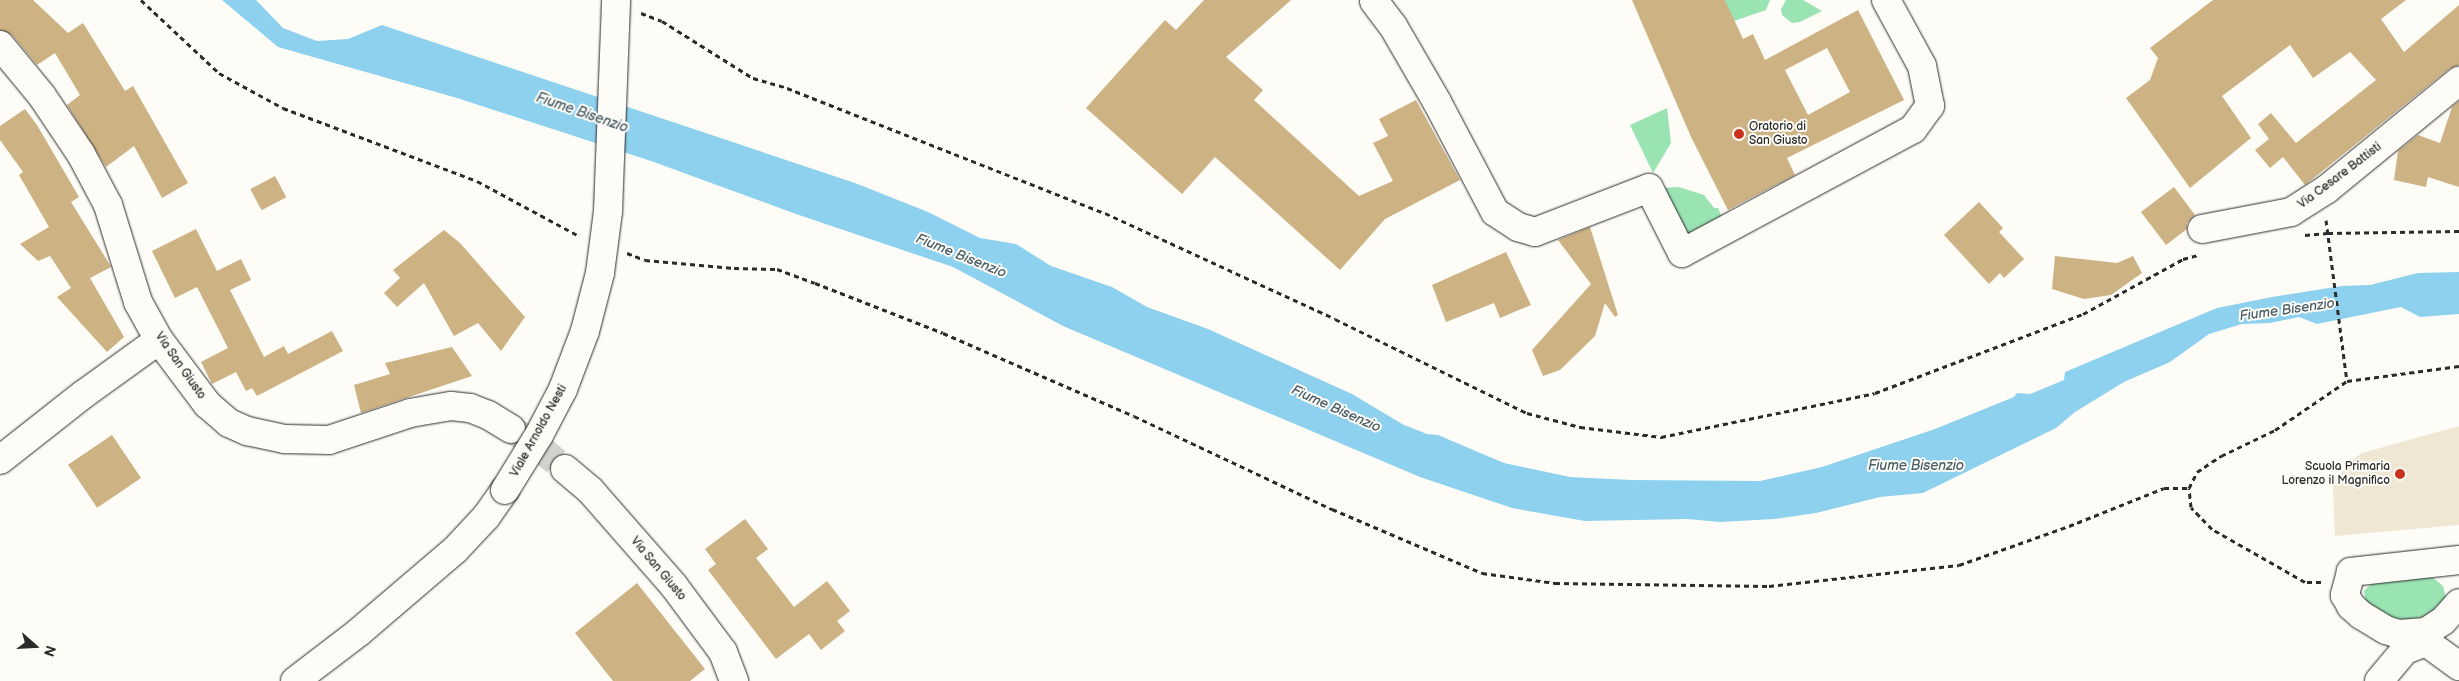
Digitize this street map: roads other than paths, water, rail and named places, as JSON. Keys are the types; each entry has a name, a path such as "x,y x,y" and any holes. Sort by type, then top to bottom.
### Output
{"street":[{"path":"1368,0 1393,26 1437,102 1495,212 1518,227 1535,232 1649,188 1682,253 1914,130 1930,106 1924,74 1922,66 1886,0"},
{"name":"Viale Arnoldo Nesti","path":"295,681 359,632 455,550 486,517 539,435 563,389 585,331 600,274 608,211 627,6"},
{"name":"Via San Giusto","path":"0,45 42,96 80,154 108,204 138,302 159,340 207,404 229,423 247,431 285,440 329,440 410,413 451,406 470,408 488,415 511,429"},
{"name":"Via Cesare Battisti","path":"2201,242 2291,212 2327,189 2459,81"},
{"path":"0,460 84,394 159,340"},
{"name":"Via San Giusto","path":"565,469 590,490 674,586 722,652 734,681"},
{"path":"2459,560 2351,572 2347,583 2346,595 2351,606 2361,615 2386,630 2398,634 2426,637 2459,666"},
{"path":"2379,681 2405,650 2426,637 2459,603"}],"water":[{"name":"Fiume Bisenzio","path":"222,0 256,0 283,28 317,41 348,39 382,25 855,183 928,212 980,238 1016,244 1051,266 1112,287 1147,307 1208,329 1352,394 1404,425 1427,434 1438,435 1504,463 1570,477 1632,480 1760,481 1822,467 1935,429 2014,397 2017,393 2030,394 2064,380 2065,372 2217,308 2272,297 2342,286 2370,285 2418,273 2459,272 2459,314 2420,317 2401,307 2317,324 2299,317 2270,323 2242,324 2209,334 2170,362 2124,382 2075,412 2056,428 1923,493 1880,497 1816,513 1774,519 1720,522 1687,519 1585,521 1512,508 1420,477 1063,326 953,267 796,214 651,161 457,98 278,47"}],"tunnel":[{"path":"514,431 535,444 565,469"}],"place":[{"name":"Oratorio di San Giusto","path":"1739,134"},
{"name":"Scuola Primaria Lorenzo il Magnifico","path":"2400,474"}]}
